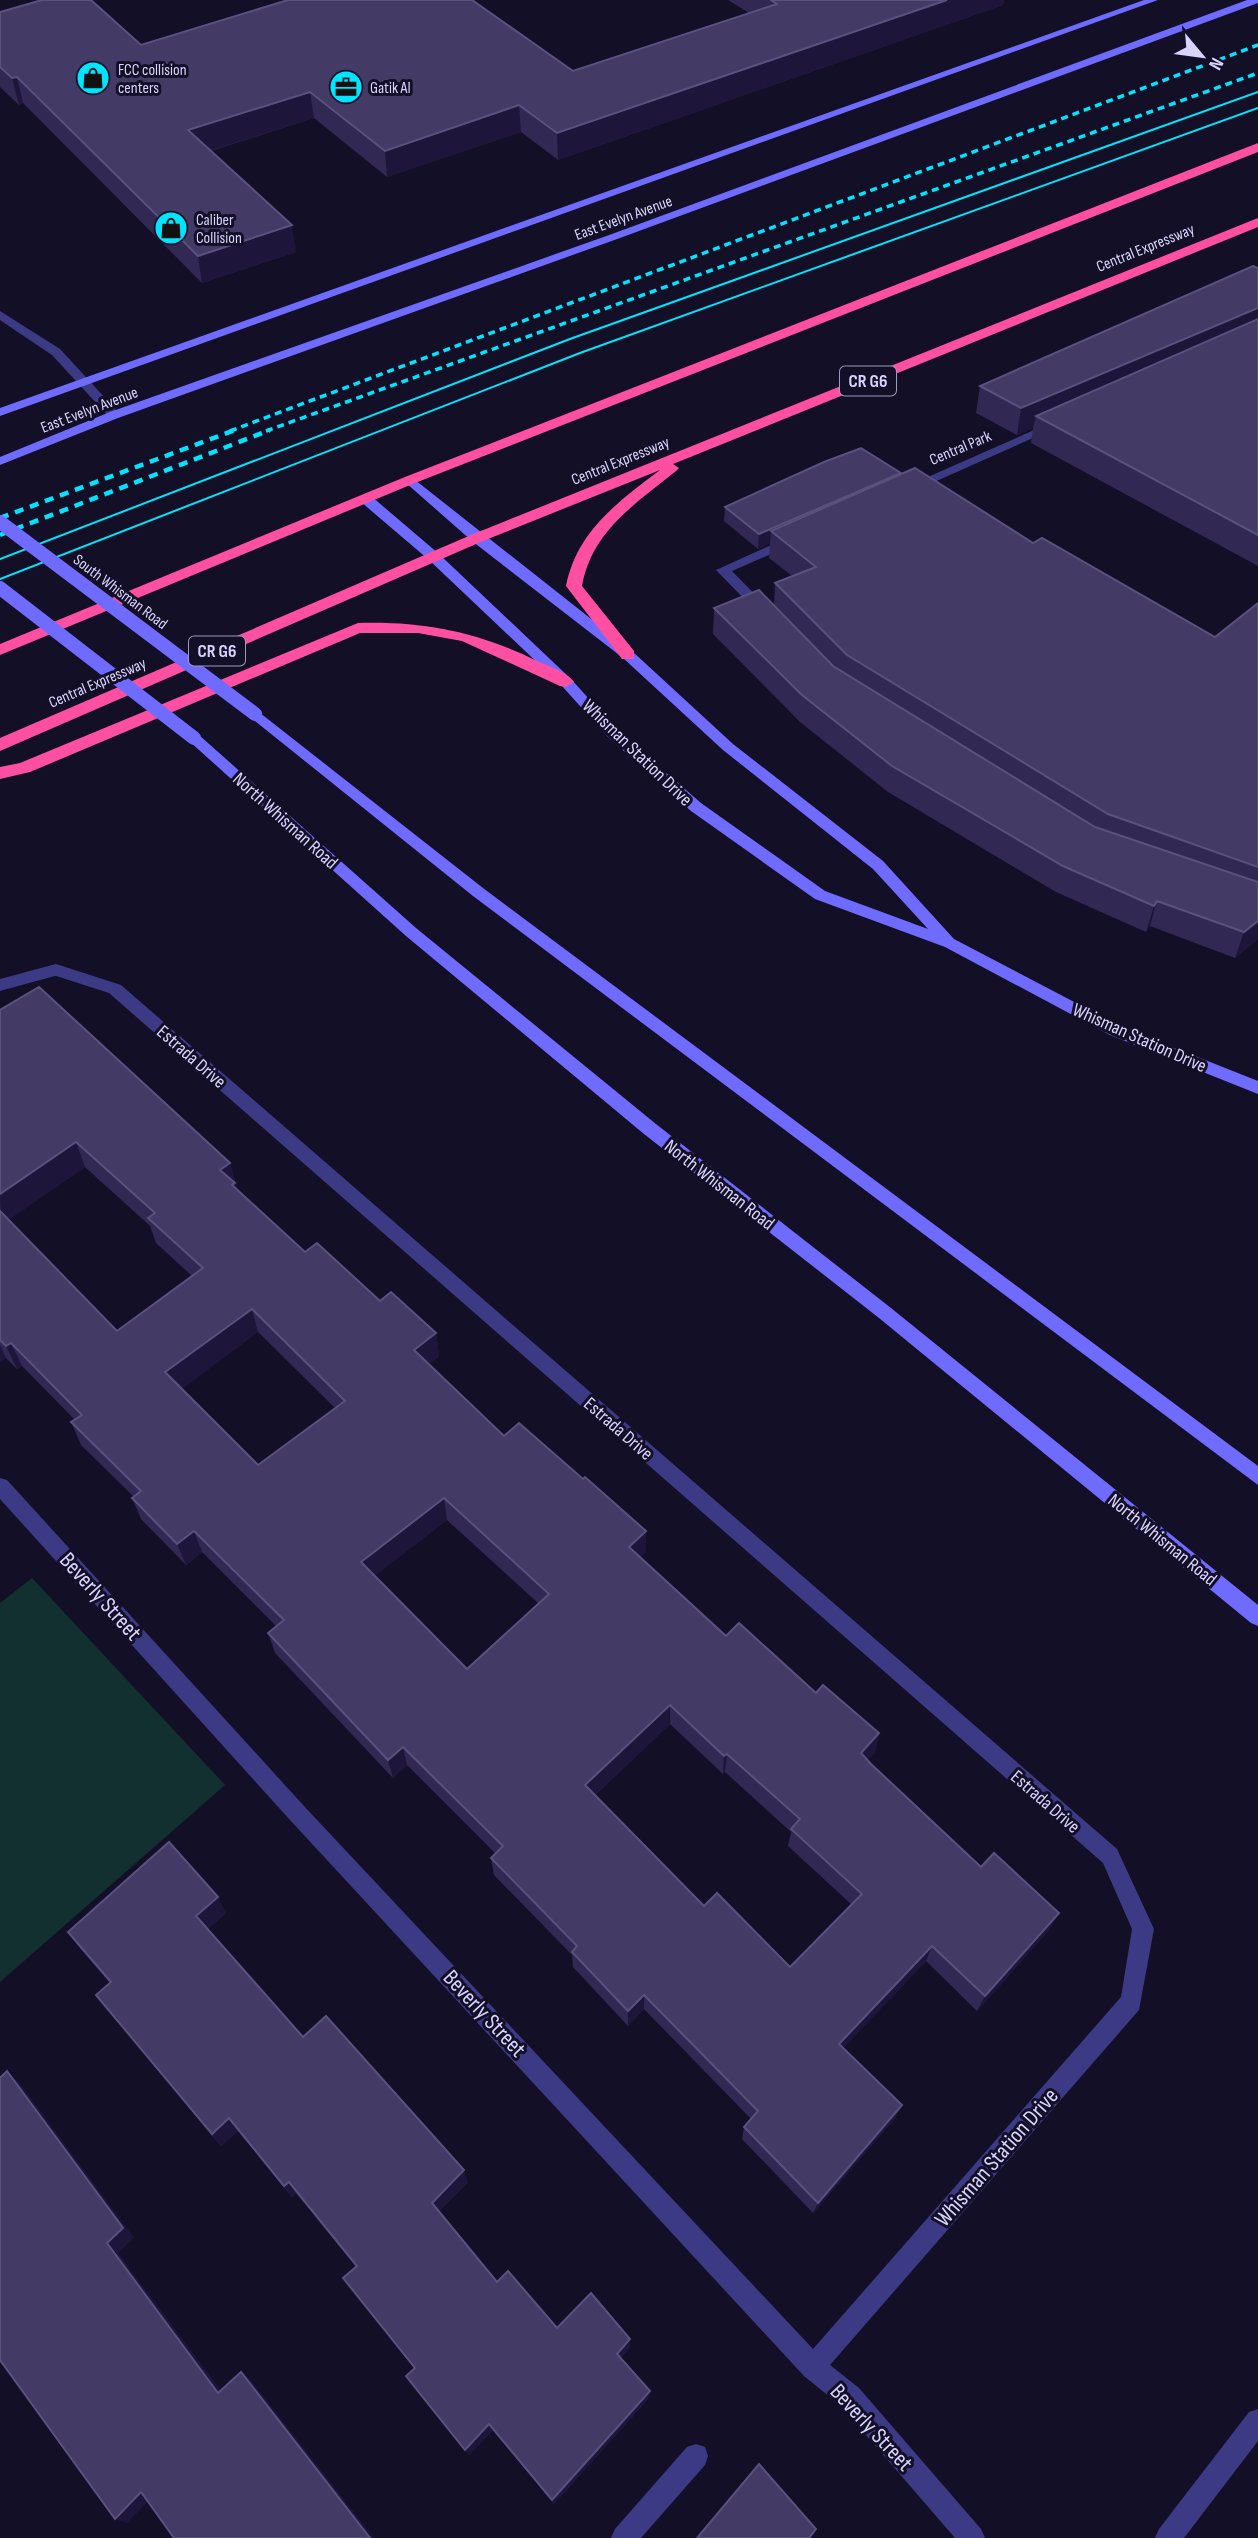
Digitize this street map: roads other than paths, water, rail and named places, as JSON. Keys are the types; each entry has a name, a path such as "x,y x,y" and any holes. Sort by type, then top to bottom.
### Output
{"highway":[{"path":"0,650 410,480 1258,148"},
{"name":"Central Expressway","path":"0,745 477,538 1258,222"},
{"path":"628,655 574,586 576,566 597,528 688,454"},
{"path":"0,773 24,768 358,628 405,625 445,630 486,642 566,682"}],"main road":[{"name":"East Evelyn Avenue","path":"0,412 1153,0"},
{"path":"1226,0 1239,6"},
{"name":"East Evelyn Avenue","path":"0,461 114,415 616,236 1256,0"},
{"name":"Whisman Station Drive","path":"410,480 477,538 628,655 728,747 878,865 950,943"},
{"name":"Whisman Station Drive","path":"366,499 434,557 566,682 613,734 696,807 820,895 950,943 1116,1031 1258,1088"},
{"name":"South Whisman Road","path":"0,522 254,713 478,892 1258,1477"},
{"name":"North Whisman Road","path":"0,588 194,738 442,958 650,1129 886,1313 1258,1617"}],"street":[{"path":"0,315 56,352 114,415"},
{"name":"Central Park","path":"894,495 1062,422"},
{"path":"771,618 723,570 808,532"},
{"name":"Estrada Drive","path":"0,985 56,970 115,989 1110,1856 1143,1929"},
{"name":"Beverly Street","path":"0,1486 298,1813 813,2367 850,2397 972,2538"},
{"name":"Whisman Station Drive","path":"813,2367 1131,2002 1143,1929"},
{"path":"1168,2538 1258,2421"},
{"path":"624,2538 696,2456"}],"tram line":[{"path":"0,559 570,339 1258,92"},
{"path":"0,579 580,353 1258,108"}],"railway":[{"path":"230,431 1258,45"},
{"path":"266,431 1258,73"},
{"path":"0,518 235,430"},
{"path":"0,535 270,430"}],"place":[{"name":"FCC collision centers","path":"93,78"},
{"name":"Gatik AI","path":"346,87"},
{"name":"Caliber Collision","path":"171,228"}]}
